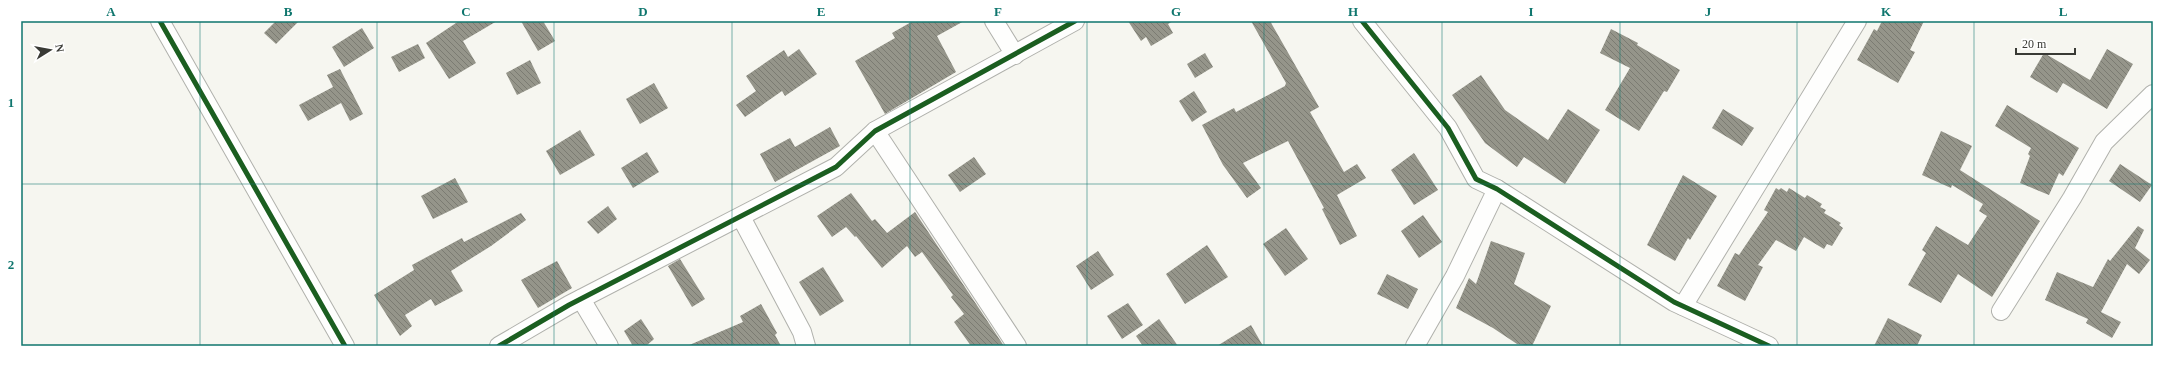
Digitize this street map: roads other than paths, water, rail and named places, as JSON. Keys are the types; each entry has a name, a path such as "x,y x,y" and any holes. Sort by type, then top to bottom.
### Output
{"street":[{"path":"160,21 345,346"},
{"path":"994,21 1014,55"},
{"path":"499,346 581,299 836,167 876,131 1075,21"},
{"path":"1362,21 1448,128 1476,178 1497,189 1683,306 1769,346"},
{"path":"1683,306 1857,21"},
{"path":"2001,311 2072,198 2104,142 2153,94"},
{"path":"876,131 1016,346"},
{"path":"1414,346 1455,276 1497,189"},
{"path":"741,217 802,332 806,346"},
{"path":"581,299 609,346"}]}
